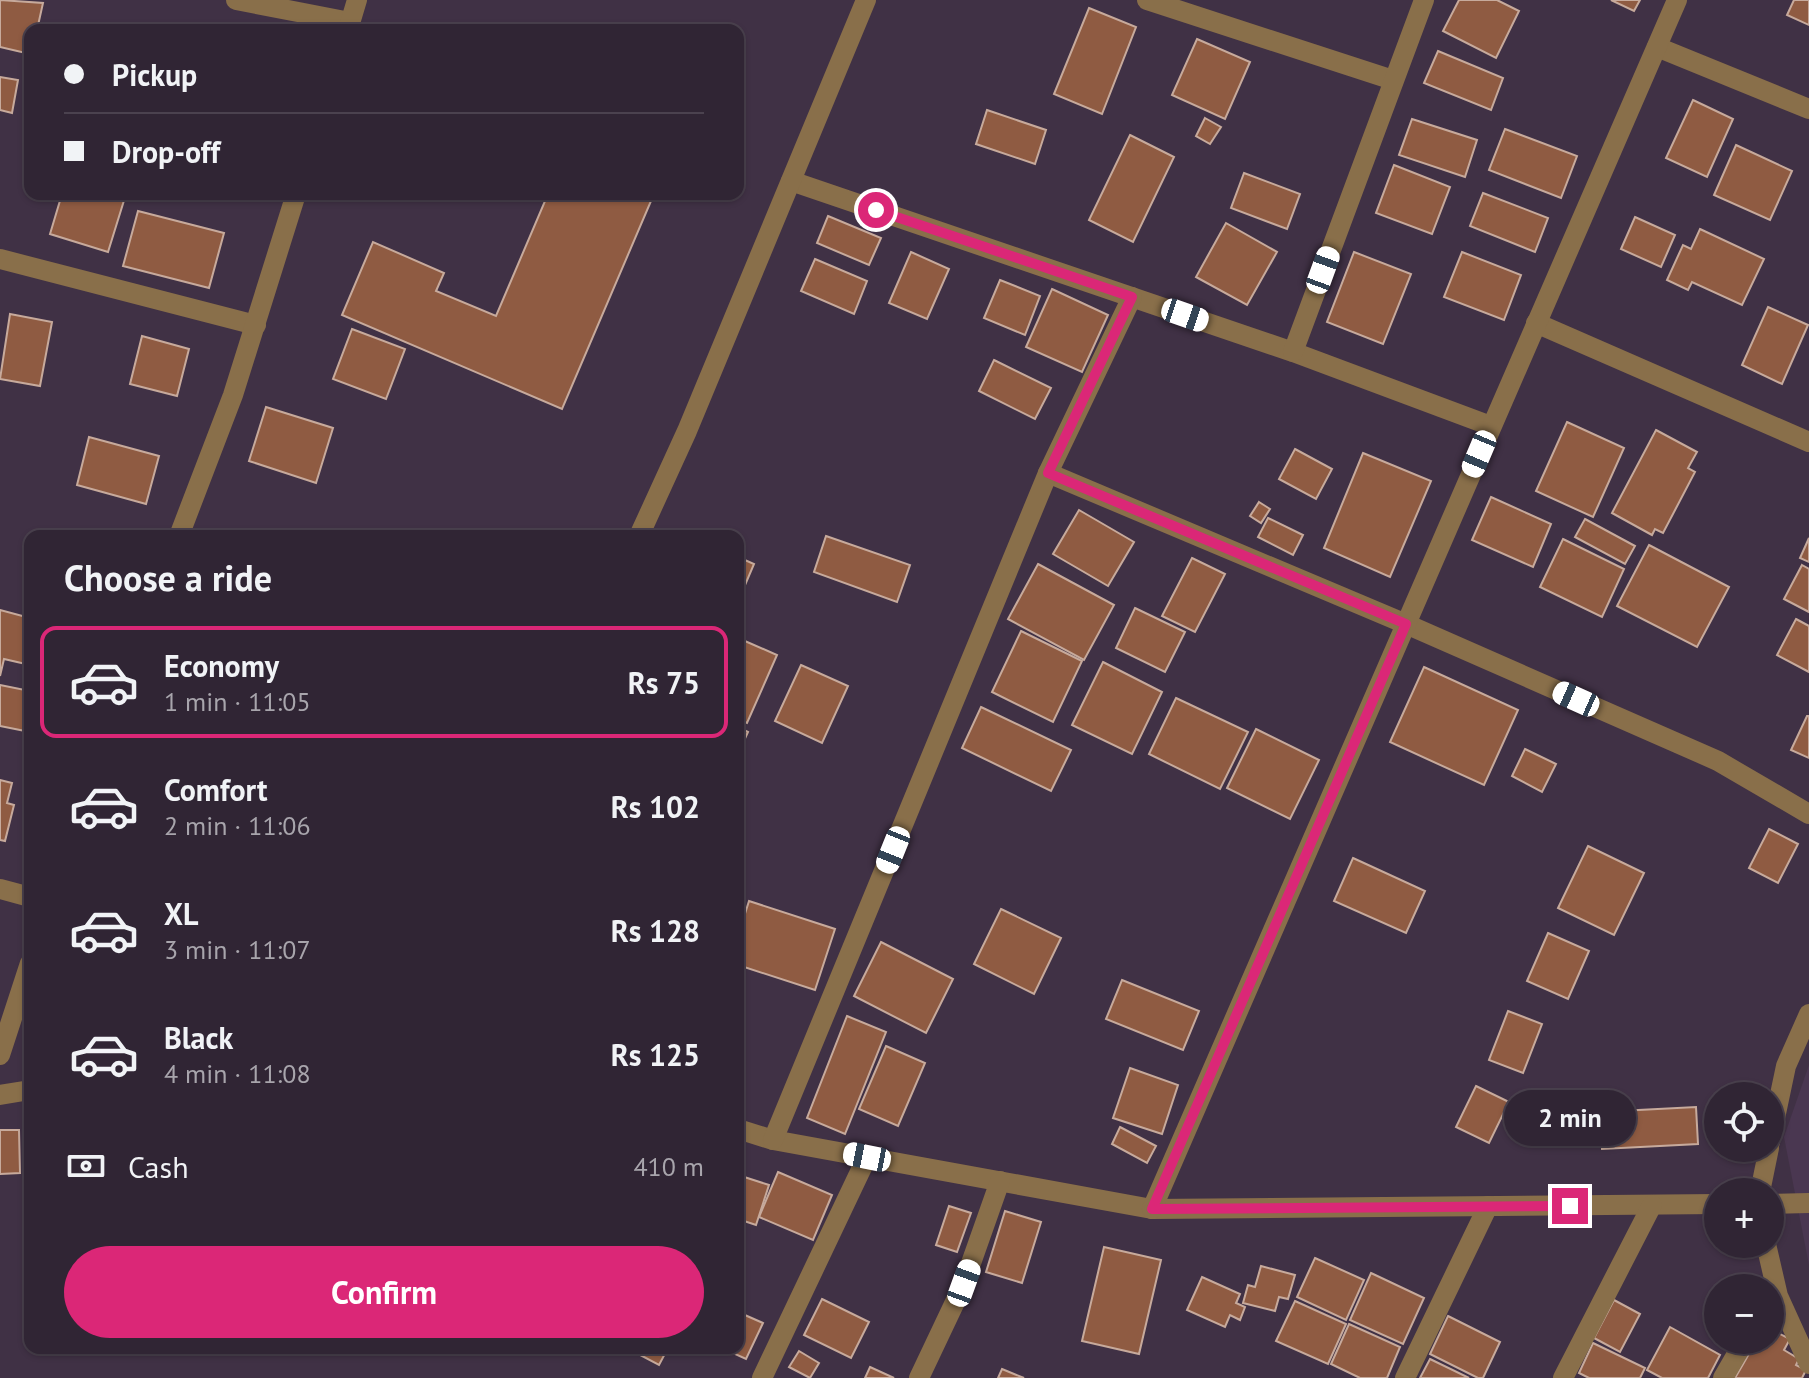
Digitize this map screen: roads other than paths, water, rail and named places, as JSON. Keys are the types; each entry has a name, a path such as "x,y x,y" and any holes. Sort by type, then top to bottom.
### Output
{"street":[{"path":"236,0 340,24"},
{"path":"350,24 357,0"},
{"path":"642,530 687,431 866,0"},
{"path":"1147,0 1393,80"},
{"path":"1293,352 1424,0"},
{"path":"1152,1209 1677,0"},
{"path":"1657,47 1809,109"},
{"path":"791,181 1293,352 1491,426"},
{"path":"181,530 233,395 294,200"},
{"path":"0,259 256,325"},
{"path":"773,1140 1048,473 1132,297"},
{"path":"1536,323 1809,442"},
{"path":"1048,473 1406,624 1718,761 1809,814"},
{"path":"0,889 24,895"},
{"path":"0,1055 24,981"},
{"path":"1783,1082 1786,1066 1809,1014"},
{"path":"0,1095 24,1091"},
{"path":"744,1131 773,1140 1152,1209 1704,1204"},
{"path":"762,1378 867,1157"},
{"path":"919,1378 964,1283 1000,1181"},
{"path":"1784,1204 1809,1203"},
{"path":"1563,1378 1652,1205"},
{"path":"1405,1378 1488,1206"},
{"path":"1784,1309 1809,1364"},
{"path":"1723,1378 1737,1354"}]}
